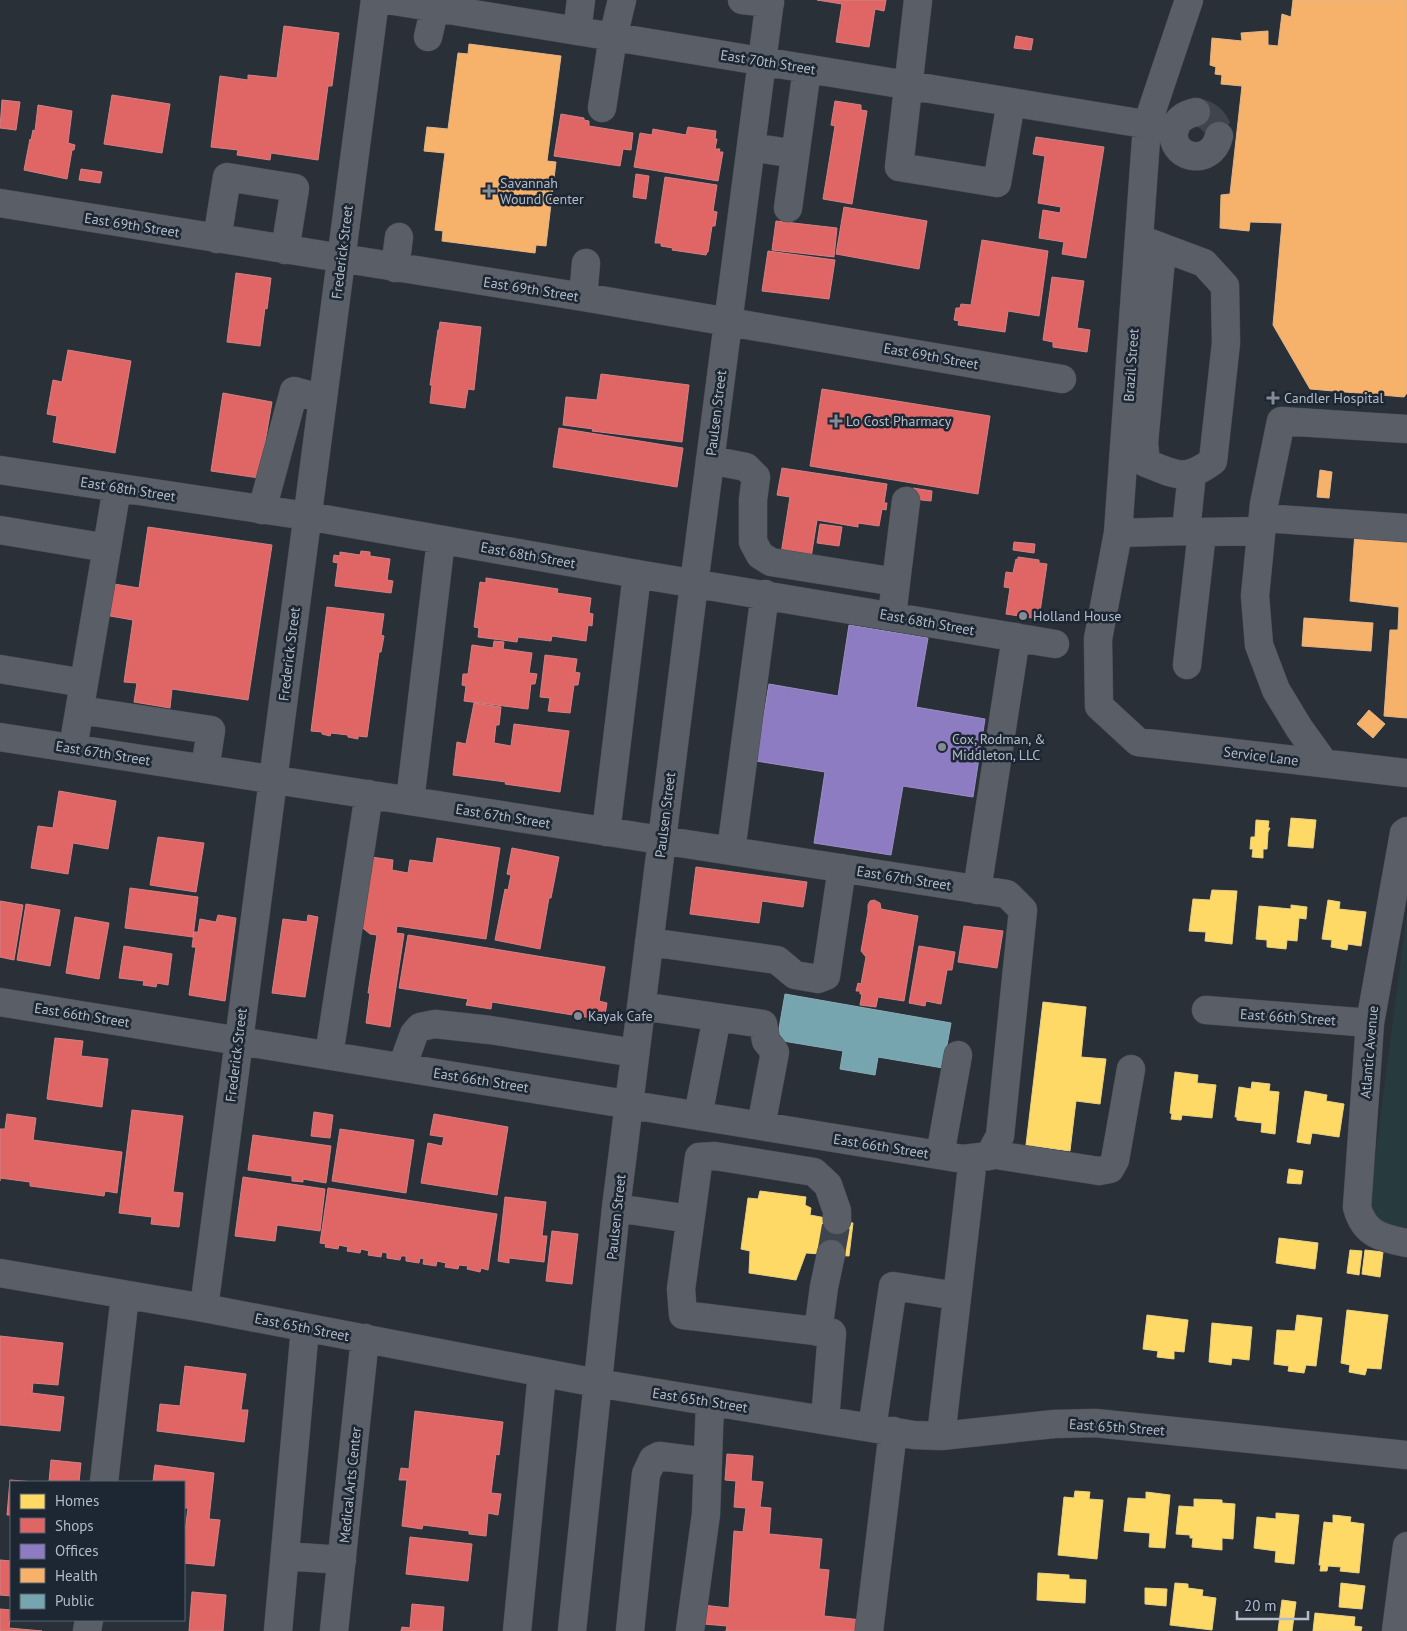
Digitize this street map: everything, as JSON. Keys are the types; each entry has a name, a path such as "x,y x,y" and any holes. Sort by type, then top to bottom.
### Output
{"street":[{"name":"Frederick Street","path":"204,1308 375,0"},
{"name":"East 70th Street","path":"388,0 434,7 502,9 577,31 1175,129"},
{"path":"577,31 581,0"},
{"path":"602,108 613,37 622,0"},
{"path":"742,0 770,2"},
{"path":"918,0 899,167 997,183 1011,102"},
{"name":"Brazil Street","path":"1121,726 1099,706 1098,639 1118,532 1151,244 1147,125 1189,0"},
{"name":"Paulsen Street","path":"572,1631 616,1208 694,584 770,2"},
{"path":"428,38 434,7"},
{"path":"788,208 807,69"},
{"path":"1196,112 1183,117 1178,122 1174,136 1176,144 1186,154 1193,157 1207,154 1217,143 1219,136"},
{"path":"751,147 795,154"},
{"path":"218,239 227,177 295,188 285,250"},
{"name":"East 69th Street","path":"0,203 583,297 1062,379"},
{"path":"395,268 399,236"},
{"path":"1151,244 1204,263 1225,286 1226,343 1213,461 1198,472 1177,475 1146,463 1144,443 1151,244"},
{"path":"583,297 586,263"},
{"path":"262,510 294,391 323,399"},
{"path":"1324,763 1299,728 1276,690 1259,645 1256,596 1262,524 1264,504 1281,421 1407,429"},
{"path":"710,460 746,467 756,477 753,500 753,542 760,555 766,559 771,562 822,572 896,582"},
{"name":"East 68th Street","path":"0,470 307,516 694,584 765,594 1055,644"},
{"path":"1188,665 1194,532 1192,473"},
{"path":"74,748 117,488"},
{"path":"892,616 906,501"},
{"path":"1118,532 1194,532 1262,524 1407,528"},
{"path":"0,530 107,548"},
{"path":"410,801 441,540"},
{"path":"606,832 637,574"},
{"path":"731,851 765,594"},
{"path":"977,890 1016,637"},
{"path":"0,669 84,683"},
{"path":"80,710 211,730 205,769"},
{"name":"Service Lane","path":"1121,726 1138,742 1407,773"},
{"name":"East 67th Street","path":"0,737 1007,894 1023,910 1000,1136 967,1157"},
{"path":"329,1055 369,794"},
{"name":"Atlantic Avenue","path":"1405,832 1370,1023 1357,1207 1360,1219 1369,1230 1384,1237 1407,1243"},
{"path":"649,942 777,960 795,975 818,979 826,976 842,868"},
{"name":"East 66th Street","path":"0,1002 761,1126 967,1157 1099,1171 1110,1169 1115,1160 1131,1069"},
{"path":"641,1006 762,1024 766,1041 774,1052 761,1126"},
{"name":"East 66th Street","path":"1206,1010 1370,1023"},
{"path":"698,1116 716,1022 712,1017"},
{"path":"402,1067 414,1034 420,1027 435,1024 490,1030 635,1053"},
{"path":"941,1436 957,1296 967,1157 958,1055"},
{"path":"825,1420 832,1333 683,1314 681,1289 699,1157 715,1156 814,1172 828,1185 836,1211 836,1220"},
{"path":"616,1208 690,1219"},
{"path":"818,1332 831,1254"},
{"name":"East 65th Street","path":"0,1273 204,1308 597,1383 914,1435 941,1436 1054,1424 1095,1423 1407,1455"},
{"path":"869,1631 893,1286 957,1296"},
{"path":"104,1481 125,1295"},
{"path":"278,1631 306,1328"},
{"name":"Medical Arts Center","path":"334,1631 365,1338"},
{"path":"517,1631 542,1373"},
{"path":"690,1631 706,1514 710,1402"},
{"path":"630,1631 646,1474 653,1459 659,1456 708,1462"},
{"path":"1396,1631 1407,1546"},
{"path":"285,1556 342,1560"}],"green space":[{"path":"1407,912 1407,1228 1383,1223 1374,1213 1370,1198"}],"building: Homes":[{"path":"1291,818 1316,820 1313,848 1288,846"},
{"path":"1256,820 1269,821 1267,849 1263,849 1263,858 1252,857 1253,849 1250,849 1251,837 1255,837"},
{"path":"1212,890 1237,891 1232,944 1205,941 1206,932 1189,931 1193,899 1210,900"},
{"path":"1328,900 1340,902 1339,909 1366,912 1361,946 1348,944 1347,950 1331,947 1332,940 1322,939"},
{"path":"1291,905 1307,907 1306,919 1299,918 1297,941 1287,940 1286,949 1267,947 1267,940 1256,939 1259,906 1291,909"},
{"path":"1043,1002 1086,1007 1081,1057 1106,1059 1100,1104 1076,1101 1070,1151 1026,1145"},
{"path":"1175,1072 1198,1075 1197,1083 1216,1085 1212,1118 1182,1115 1181,1120 1171,1119 1172,1114 1170,1113"},
{"path":"1252,1082 1270,1084 1269,1091 1279,1092 1275,1134 1261,1132 1262,1123 1237,1120 1237,1117 1235,1117 1239,1087 1251,1089"},
{"path":"1305,1091 1327,1095 1326,1101 1344,1104 1339,1137 1312,1133 1310,1144 1297,1142"},
{"path":"1289,1169 1303,1171 1301,1184 1287,1183"},
{"path":"760,1191 806,1197 805,1205 811,1208 810,1215 853,1223 849,1256 806,1253 796,1280 749,1273 750,1251 741,1249 748,1198 758,1199"},
{"path":"1279,1238 1318,1243 1315,1269 1276,1263"},
{"path":"1350,1250 1362,1251 1359,1275 1347,1273"},
{"path":"1365,1250 1383,1252 1380,1277 1362,1274"},
{"path":"1347,1310 1388,1315 1381,1369 1367,1368 1365,1375 1349,1372 1350,1365 1341,1363"},
{"path":"1147,1315 1188,1320 1184,1352 1174,1351 1174,1359 1157,1357 1158,1351 1143,1349"},
{"path":"1297,1315 1322,1318 1316,1366 1306,1365 1304,1373 1288,1371 1289,1366 1274,1364 1277,1330 1295,1331"},
{"path":"1212,1323 1252,1327 1249,1360 1232,1358 1231,1365 1209,1362"},
{"path":"1075,1491 1090,1492 1089,1499 1103,1500 1097,1559 1058,1555 1064,1497 1074,1498"},
{"path":"1146,1492 1170,1495 1165,1548 1149,1547 1150,1533 1124,1531 1128,1498 1146,1499"},
{"path":"1194,1499 1222,1500 1222,1503 1235,1504 1233,1539 1222,1538 1222,1550 1192,1547 1193,1538 1190,1538 1190,1535 1176,1534 1179,1506 1194,1507"},
{"path":"1276,1513 1299,1515 1294,1564 1275,1562 1276,1551 1254,1548 1257,1517 1276,1519"},
{"path":"1333,1515 1351,1517 1350,1522 1364,1524 1359,1573 1340,1571 1341,1567 1328,1566 1327,1571 1320,1571 1324,1522 1333,1523"},
{"path":"1038,1573 1069,1575 1069,1579 1086,1580 1085,1603 1037,1600"},
{"path":"1175,1583 1188,1584 1188,1588 1203,1590 1202,1596 1216,1598 1212,1630 1170,1625"},
{"path":"1341,1583 1365,1586 1362,1609 1339,1607"},
{"path":"1145,1588 1167,1589 1166,1606 1145,1604"},
{"path":"1282,1600 1296,1602 1292,1631 1278,1631"},
{"path":"1315,1613 1355,1617 1354,1626 1362,1627 1361,1631 1313,1631"}],"building: Shops":[{"path":"817,0 886,0 884,11 875,9 869,47 836,42 842,4"},
{"path":"284,26 339,33 332,86 328,86 318,160 271,153 270,160 237,155 238,150 211,147 220,76 248,80 248,75 277,78"},
{"path":"1016,36 1033,39 1031,50 1014,48"},
{"path":"112,95 170,104 162,153 104,144"},
{"path":"2,100 20,102 16,130 0,128"},
{"path":"835,101 861,105 861,110 867,111 852,204 823,199 835,126 831,125"},
{"path":"38,105 72,111 68,143 75,145 74,150 72,150 67,179 24,170 30,139 33,130 35,131"},
{"path":"561,114 584,118 584,120 589,121 589,126 633,133 631,150 623,149 620,166 554,156"},
{"path":"688,127 716,131 715,149 720,149 719,152 723,152 718,181 634,167 640,133 652,135 653,129 686,135"},
{"path":"1036,137 1104,147 1086,258 1062,254 1064,242 1039,238 1043,210 1060,213 1061,207 1038,203 1045,156 1033,154"},
{"path":"81,169 102,172 100,183 79,180"},
{"path":"636,174 649,176 646,199 633,197"},
{"path":"665,177 717,185 713,211 717,212 715,226 712,226 706,255 672,250 673,248 661,246 661,243 655,243"},
{"path":"844,207 927,221 919,269 836,254"},
{"path":"776,221 837,228 834,257 772,250"},
{"path":"982,240 1048,251 1039,316 1008,311 1005,332 958,325 959,321 954,320 956,308 960,308 961,304 971,305"},
{"path":"768,251 835,260 829,299 762,291"},
{"path":"236,273 271,278 260,346 227,342"},
{"path":"1052,277 1084,281 1077,328 1090,330 1087,352 1053,347 1053,342 1043,340"},
{"path":"440,322 481,327 474,390 468,389 465,408 430,403 432,385 430,385"},
{"path":"68,350 131,361 115,453 53,442 57,416 47,414 53,380 62,382"},
{"path":"601,374 689,385 682,442 592,431 593,429 563,425 566,397 597,400"},
{"path":"822,389 990,416 978,494 810,466"},
{"path":"223,393 272,402 259,478 211,471"},
{"path":"559,428 683,448 677,487 553,467"},
{"path":"782,468 887,484 884,503 887,503 886,510 882,509 879,526 858,523 858,527 817,520 811,558 781,554 790,497 777,495"},
{"path":"913,488 932,491 931,501 912,499"},
{"path":"820,524 842,527 839,546 817,543"},
{"path":"148,527 272,545 248,700 172,689 170,708 134,702 137,683 124,682 133,620 110,616 114,584 139,588"},
{"path":"1014,542 1035,544 1034,553 1013,550"},
{"path":"361,551 370,552 370,556 390,559 387,580 393,581 391,593 335,586 338,563 333,562 334,555 340,556 340,552 360,555"},
{"path":"1018,557 1039,560 1039,563 1047,564 1039,619 1006,614 1010,588 1004,587 1006,572 1013,573"},
{"path":"486,578 558,589 557,593 591,598 589,613 593,614 592,626 588,625 586,641 552,636 551,641 518,637 517,642 478,637 479,628 474,627 480,582 486,583"},
{"path":"327,607 384,614 381,635 384,636 381,652 379,652 367,737 358,736 358,739 348,737 348,735 331,733 330,736 322,734 322,732 311,731"},
{"path":"494,641 504,642 503,649 532,653 529,673 537,674 535,684 531,684 528,709 464,701 466,686 462,685 463,674 468,674 472,645 493,648"},
{"path":"545,655 577,659 575,672 580,673 578,685 574,685 570,713 548,711 550,698 540,697"},
{"path":"474,703 501,707 494,743 511,746 514,724 569,731 560,792 453,775 457,742 466,744"},
{"path":"59,791 116,801 108,849 73,843 68,874 31,868 38,826 53,828"},
{"path":"158,837 204,843 196,892 150,885"},
{"path":"437,838 500,848 486,939 397,926 396,933 404,934 390,1027 366,1023 370,993 368,993 377,935 370,934 358,924 371,857 393,860 392,870 408,873 410,860 433,863"},
{"path":"512,848 559,857 551,898 549,898 540,949 495,940 505,889 508,890 511,875 507,874"},
{"path":"696,867 807,882 803,907 762,901 759,923 690,914"},
{"path":"130,888 198,897 193,937 125,928"},
{"path":"874,900 880,903 881,909 918,916 904,1001 878,997 876,1007 860,1005 862,994 860,994 860,991 856,991 858,983 861,984 866,957 861,951 868,905 870,901"},
{"path":"0,901 23,905 14,960 0,957"},
{"path":"26,904 60,910 50,966 17,960"},
{"path":"218,915 236,918 225,1001 189,995 196,947 192,947 194,932 198,932 200,919 216,922"},
{"path":"308,915 318,917 305,997 272,993 283,919 307,922"},
{"path":"75,917 109,923 99,979 66,973"},
{"path":"964,926 1003,931 997,968 958,962"},
{"path":"408,935 605,967 599,1001 607,1003 604,1020 492,1002 491,1009 466,1005 468,999 399,988"},
{"path":"124,946 172,954 168,985 157,983 156,987 143,985 144,981 119,978"},
{"path":"919,946 955,952 952,970 947,970 941,1004 926,1001 925,1006 909,1003"},
{"path":"55,1038 83,1041 81,1056 108,1059 102,1107 47,1099"},
{"path":"132,1110 183,1116 173,1192 183,1193 179,1227 151,1224 152,1217 119,1213"},
{"path":"314,1112 333,1115 330,1138 311,1136"},
{"path":"7,1114 36,1118 33,1140 122,1152 117,1193 105,1191 104,1196 30,1186 30,1182 0,1178 0,1129 5,1129"},
{"path":"434,1114 508,1127 497,1195 421,1183 428,1143 442,1146 444,1137 430,1135"},
{"path":"340,1129 414,1140 406,1193 332,1181"},
{"path":"253,1135 331,1146 326,1183 303,1179 303,1182 292,1181 292,1176 248,1170"},
{"path":"243,1177 325,1189 320,1231 277,1225 275,1241 235,1236"},
{"path":"328,1188 497,1214 488,1270 481,1268 480,1272 467,1269 468,1266 459,1265 458,1269 445,1267 446,1263 437,1261 436,1266 423,1264 424,1259 420,1258 419,1263 406,1261 406,1256 401,1256 400,1260 387,1258 387,1253 382,1252 381,1257 368,1255 369,1251 361,1249 360,1253 347,1251 348,1247 339,1245 338,1249 325,1247 326,1244 320,1243"},
{"path":"505,1197 546,1202 542,1236 547,1236 544,1262 509,1258 509,1263 498,1261"},
{"path":"552,1231 578,1234 572,1284 546,1281"},
{"path":"0,1336 63,1343 58,1385 33,1383 32,1393 64,1397 60,1431 0,1425"},
{"path":"185,1366 246,1374 241,1410 248,1410 244,1442 157,1431 160,1404 180,1406"},
{"path":"415,1411 503,1422 499,1455 496,1454 491,1493 501,1494 498,1515 488,1513 486,1536 469,1534 469,1531 423,1525 422,1529 402,1526 407,1480 399,1480 401,1468 409,1469"},
{"path":"727,1454 753,1456 751,1481 763,1482 760,1507 771,1508 769,1534 822,1539 819,1569 829,1570 824,1616 862,1620 861,1631 726,1631 727,1626 692,1623 694,1604 729,1608 734,1531 743,1532 746,1508 734,1507 736,1481 725,1480"},
{"path":"51,1460 81,1463 79,1481 49,1481"},
{"path":"155,1465 214,1473 209,1519 220,1520 214,1566 185,1563 185,1531 188,1508 185,1508 185,1481 153,1481"},
{"path":"10,1480 23,1481 10,1481 10,1515 7,1515"},
{"path":"410,1537 472,1544 468,1581 406,1574"},
{"path":"0,1560 10,1561 10,1596 0,1595"},
{"path":"192,1592 226,1595 223,1631 189,1631"},
{"path":"412,1604 444,1607 442,1631 401,1631 402,1627 410,1628"},
{"path":"0,1609 10,1610 9,1628 42,1631 0,1631"}],"building: Offices":[{"path":"849,625 928,638 916,707 985,719 973,797 903,786 891,855 814,843 825,772 756,761 769,684 838,696"}],"building: Health":[{"path":"1293,0 1407,0 1407,393 1404,397 1310,389 1273,325 1282,223 1250,222 1249,231 1220,228 1221,195 1230,194 1242,86 1221,84 1222,75 1215,74 1216,67 1210,65 1212,38 1242,41 1241,33 1268,31 1268,45 1278,46 1282,14 1291,17"},
{"path":"469,44 561,56 547,161 556,162 546,246 536,245 535,253 442,241 443,231 435,230 445,153 424,151 427,127 448,129 458,53 468,54"},
{"path":"1320,470 1332,472 1329,498 1317,497"},
{"path":"1356,518 1407,525 1407,718 1384,716 1390,630 1398,630 1399,607 1350,601"},
{"path":"1304,618 1373,623 1371,651 1302,646"},
{"path":"1369,710 1385,724 1373,738 1357,724"}],"building: Public":[{"path":"785,994 951,1023 943,1068 878,1057 875,1075 840,1069 843,1051 777,1040"}],"tunnel":[{"path":"1196,112 1205,115 1215,123 1219,136"},
{"path":"831,1254 837,1220"}],"place":[{"name":"Savannah Wound Center","path":"489,191"},
{"name":"Candler Hospital","path":"1273,398"},
{"name":"Lo Cost Pharmacy","path":"836,421"},
{"name":"Holland House","path":"1023,616"},
{"name":"Cox, Rodman, & Middleton, LLC","path":"942,747"},
{"name":"Kayak Cafe","path":"578,1016"}]}
